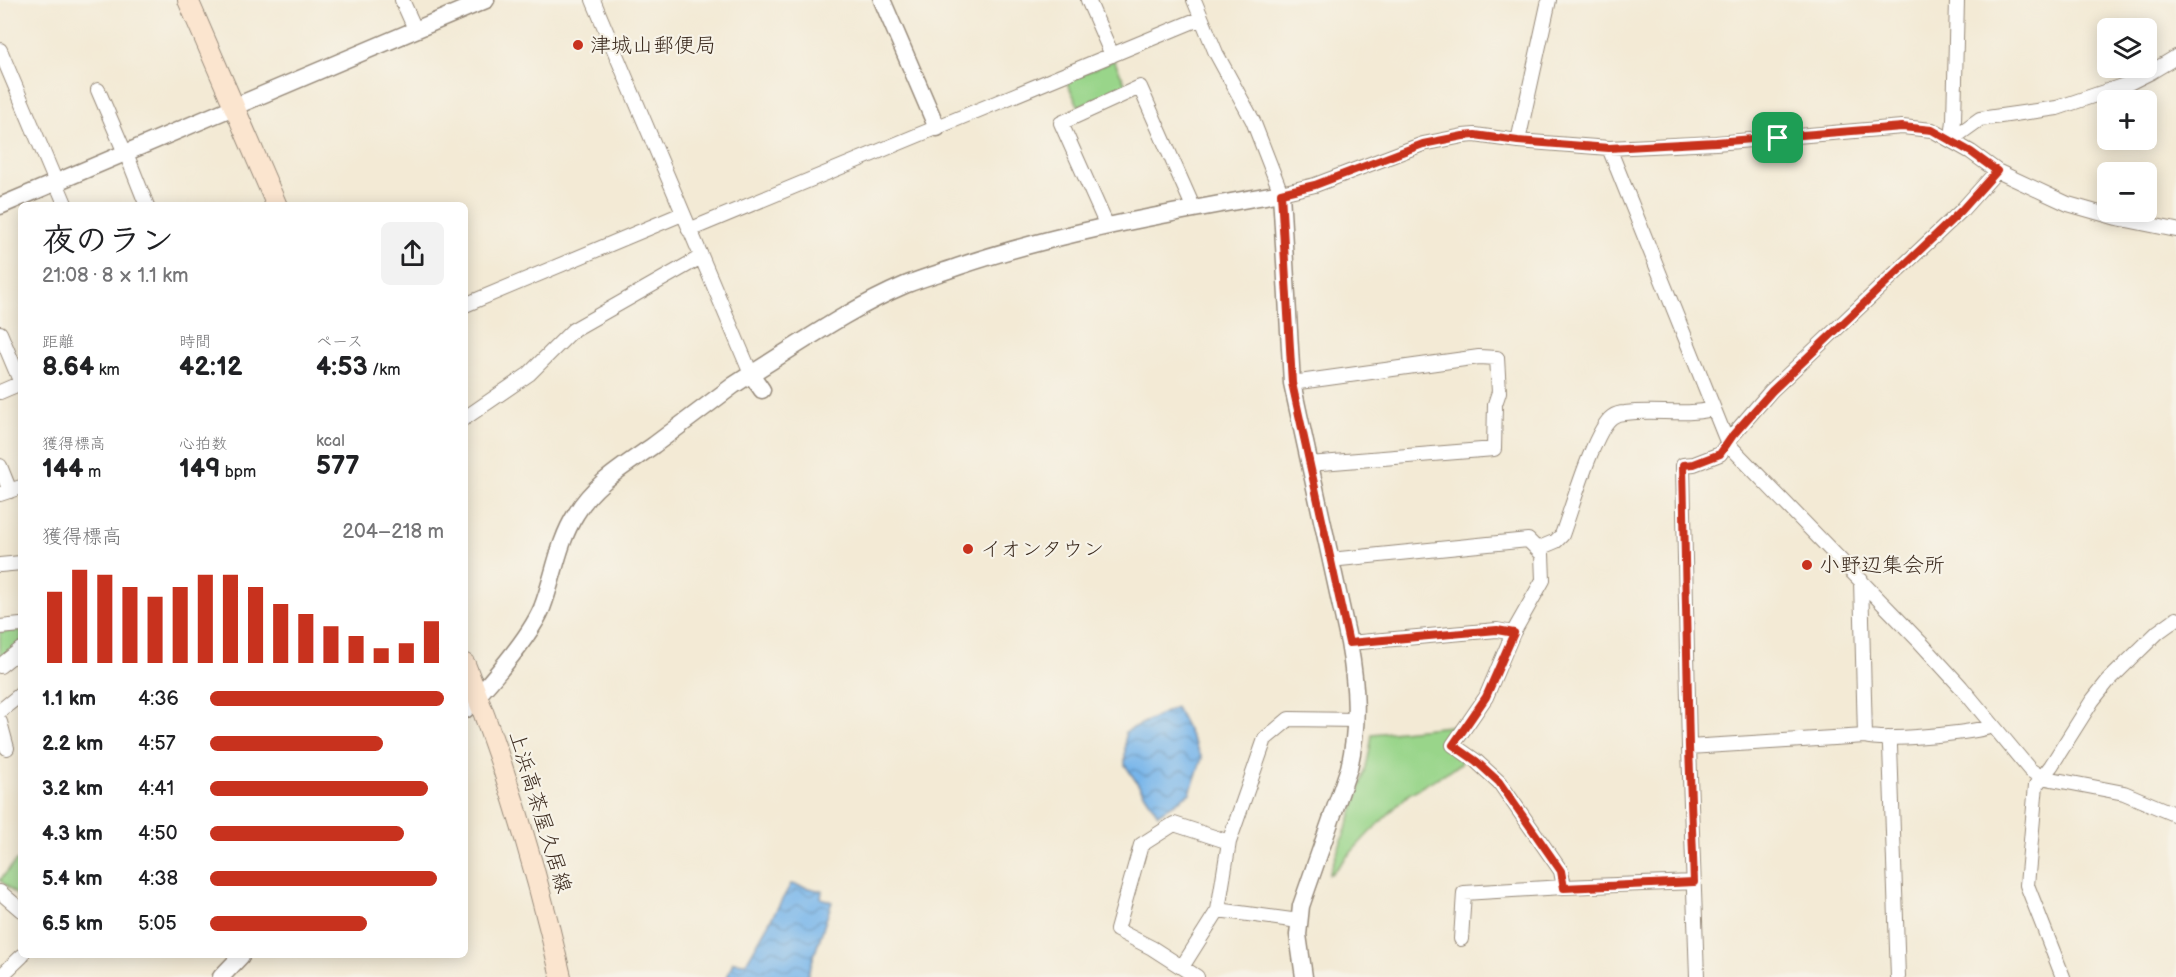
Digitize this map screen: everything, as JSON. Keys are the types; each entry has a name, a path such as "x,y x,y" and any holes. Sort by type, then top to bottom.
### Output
{"main road":[{"path":"188,0 275,202"},
{"name":"上浜高茶屋久居線","path":"468,684 471,703 500,759 531,857 561,977"}],"street":[{"path":"402,0 415,29"},
{"path":"21,202 57,182 486,0"},
{"path":"593,0 751,374 762,390"},
{"path":"882,0 937,128"},
{"path":"1088,0 1112,55"},
{"path":"1194,0 1216,53 1253,121 1281,193 1292,383 1356,682 1356,720 1349,768 1308,880 1301,906 1298,935 1304,977"},
{"path":"1518,141 1550,0"},
{"path":"1952,140 1957,0"},
{"path":"689,230 1201,18"},
{"path":"0,50 64,202"},
{"path":"1952,140 1980,119 2057,108 2125,84 2176,57"},
{"path":"1107,226 1061,123 1140,87 1194,209"},
{"path":"98,90 145,202"},
{"path":"471,703 533,623 541,608 562,542 575,514 590,494 610,476 734,385 873,301 906,285 1040,241 1315,185 1423,144 1475,135 1518,141 1609,148 1902,127 1932,130 1952,140 1997,171 2068,204 2117,218 2176,230"},
{"path":"1609,148 1728,444 1861,580 1961,687 2030,770 2041,777 2124,793 2176,815"},
{"path":"1698,977 1689,747 1683,465 1694,464 1720,454 1733,435 1772,391 1961,211 1997,171"},
{"path":"0,206 18,203"},
{"path":"468,304 682,214"},
{"path":"468,416 529,374 573,330 701,257"},
{"path":"0,333 18,376"},
{"path":"1292,383 1479,357 1497,358 1499,392 1496,404 1494,449 1309,464"},
{"path":"0,392 18,384"},
{"path":"1537,549 1562,536 1591,451 1607,422 1614,415 1700,412 1713,409"},
{"path":"0,466 10,491"},
{"path":"1330,560 1528,540 1542,554 1543,580 1514,633 1486,697 1453,745 1476,761 1499,782 1561,871 1564,888"},
{"path":"0,565 18,563"},
{"path":"1861,580 1865,736"},
{"path":"2063,977 2027,885 2036,785 2108,681 2158,632 2176,619"},
{"path":"0,627 18,625"},
{"path":"1349,643 1497,630 1514,633"},
{"path":"0,666 18,651"},
{"path":"0,711 18,696"},
{"path":"1182,967 1218,910 1229,842 1265,739 1288,719 1356,720"},
{"path":"0,722 7,748"},
{"path":"1689,747 1865,736 1873,739 1888,738 1978,731 1993,726"},
{"path":"1888,738 1898,977"},
{"path":"1197,977 1152,948 1118,930 1141,845 1174,824 1229,842"},
{"path":"1461,939 1464,893 1694,882"},
{"path":"0,892 18,907"},
{"path":"1218,910 1299,921"},
{"path":"0,977 20,958"},
{"path":"221,977 239,958"}],"green space":[{"path":"1114,60 1126,85 1079,107 1066,81"},
{"path":"18,630 18,644 0,659 0,632"},
{"path":"1460,725 1446,747 1460,757 1461,764 1409,794 1329,874 1360,788 1372,734"},
{"path":"18,861 18,896 0,880"}],"water":[{"path":"1176,707 1202,758 1190,793 1158,814 1125,765 1125,732"},
{"path":"791,884 822,891 821,898 832,902 807,977 727,977 733,962 746,963"}],"place":[{"name":"津城山郵便局","path":"578,45"},
{"name":"イオンタウン","path":"968,549"},
{"name":"小野辺集会所","path":"1807,565"}],"route":[{"path":"1902,127 1932,130 1952,140 1997,171 1961,211 1772,391 1733,435 1720,454 1694,464 1683,465 1694,882 1564,888 1561,871 1499,782 1476,761 1453,745 1486,697 1514,633 1497,630 1349,643 1292,383 1281,193 1315,185 1423,144 1463,136 1475,135 1518,141 1609,148 1778,138 1902,127"}]}
